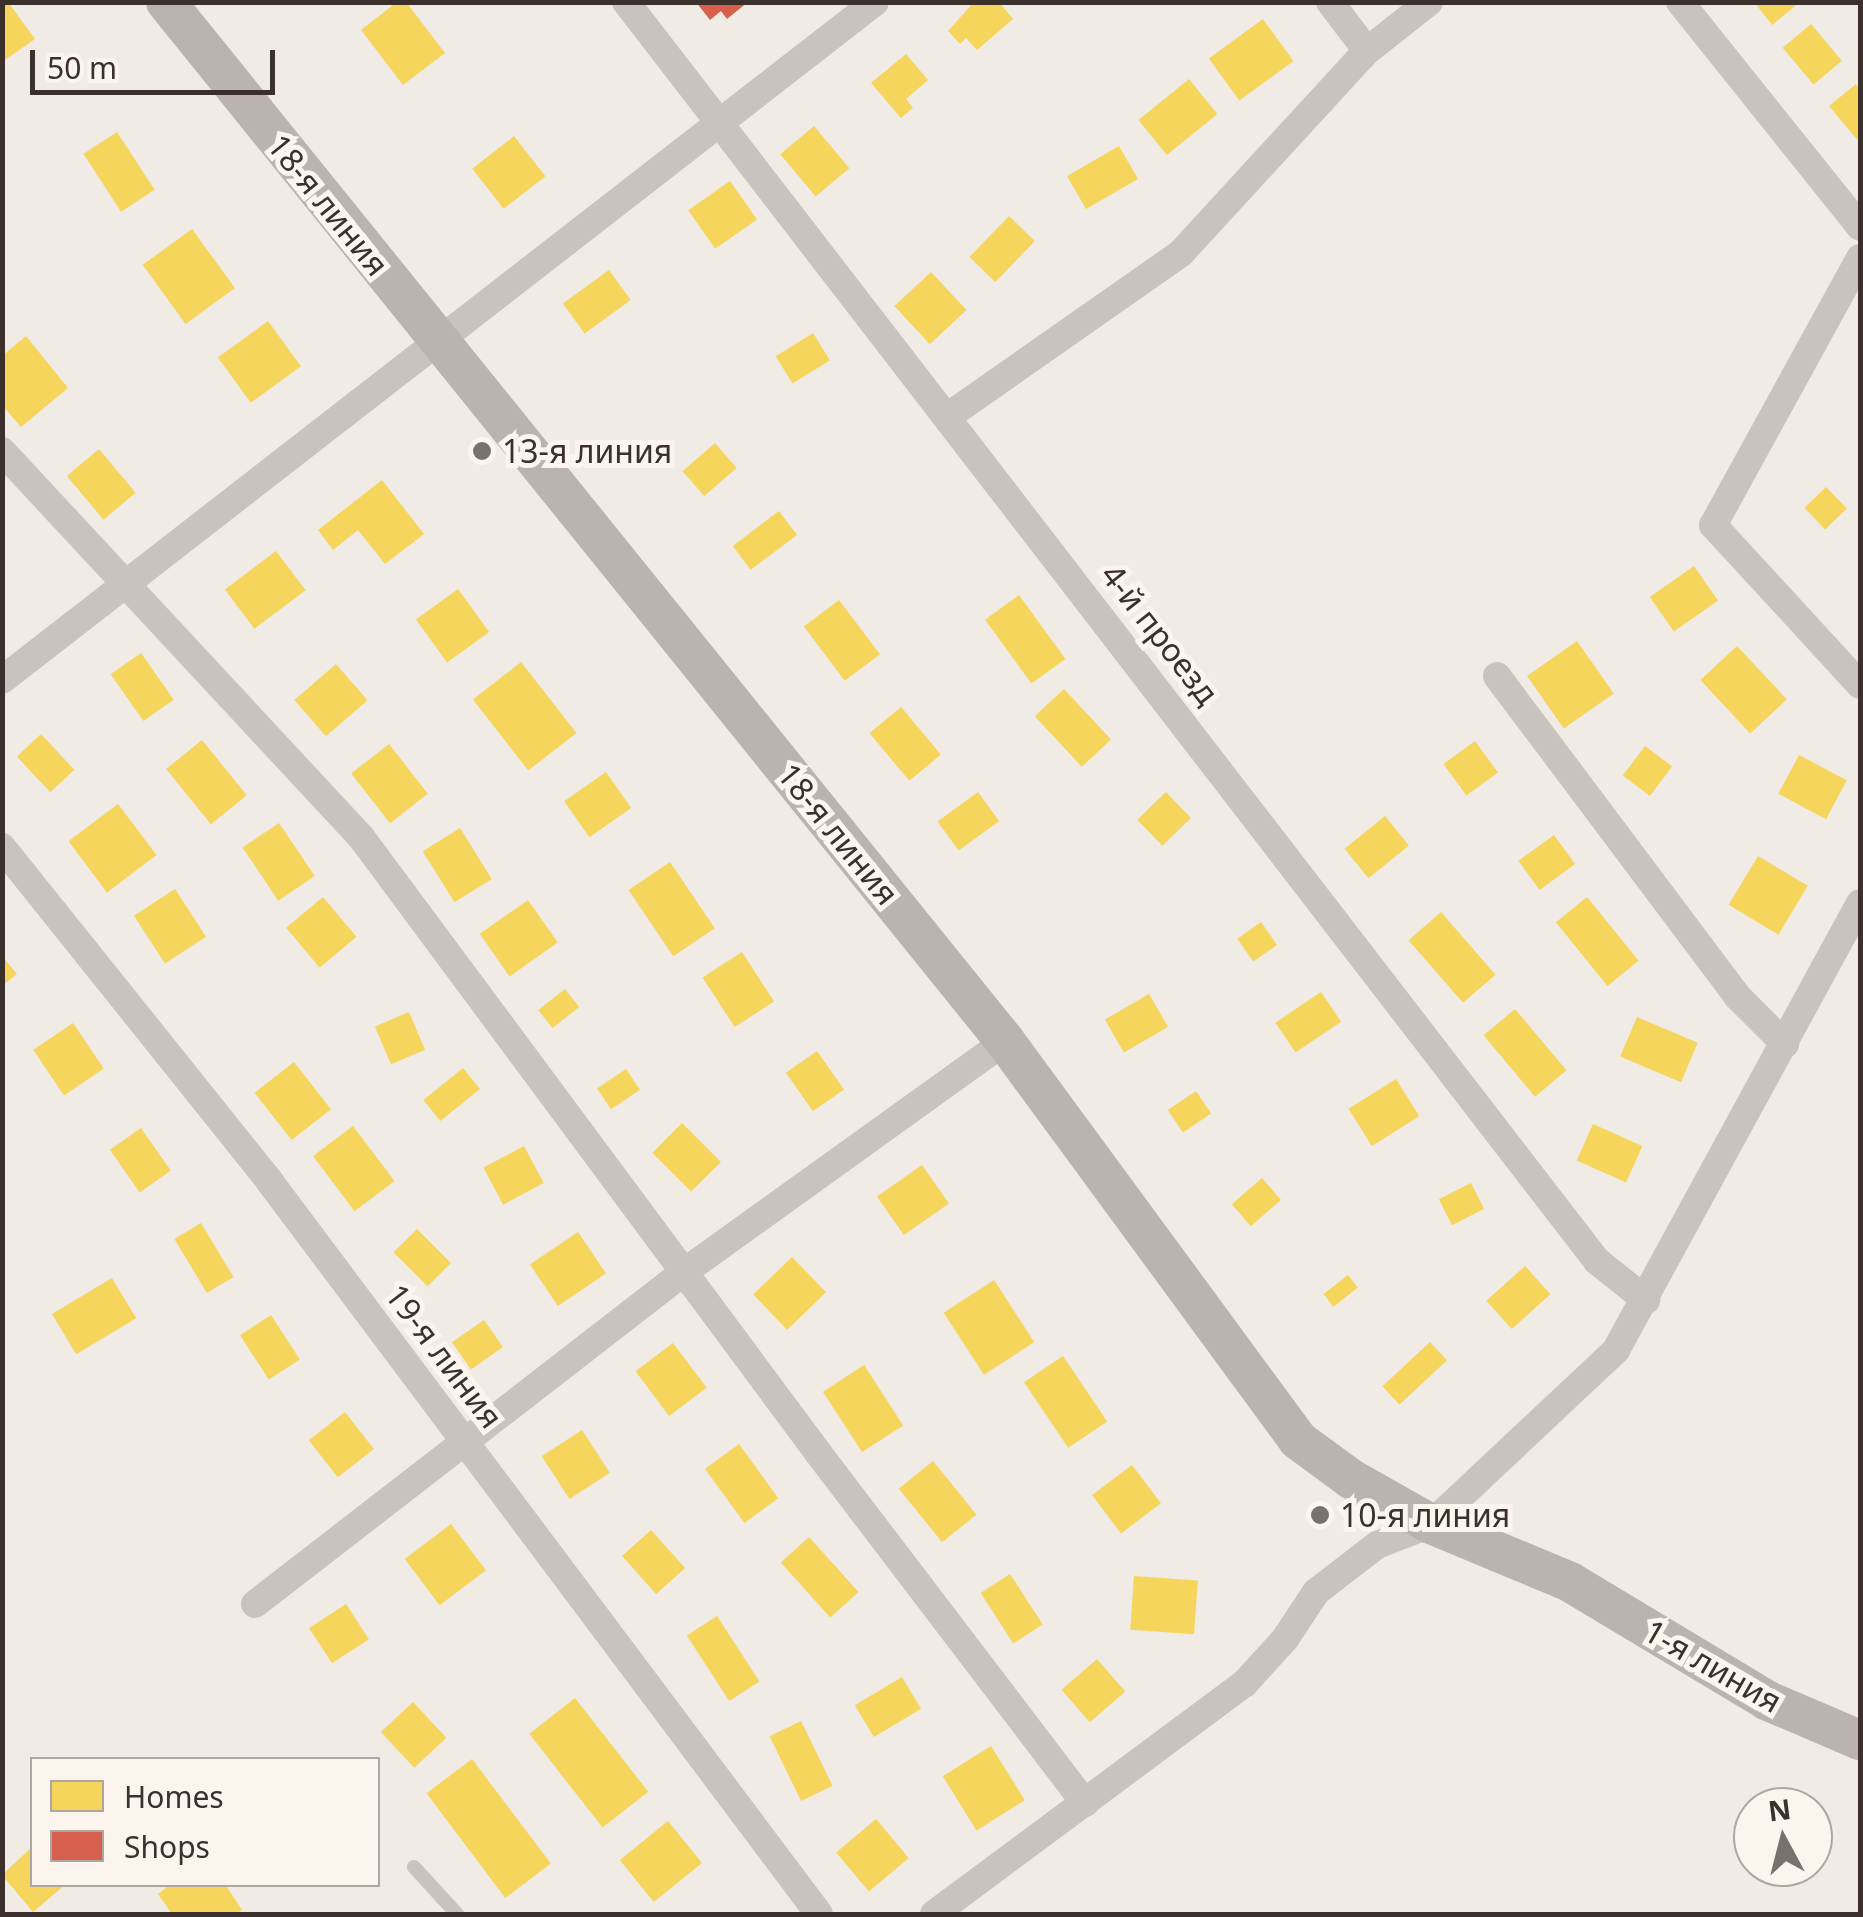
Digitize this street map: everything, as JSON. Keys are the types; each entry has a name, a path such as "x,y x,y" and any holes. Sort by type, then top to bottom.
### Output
{"street":[{"name":"18-я линия","path":"166,2 1005,1041 1298,1440 1352,1479 1431,1524 1570,1582"},
{"name":"4-й проезд","path":"626,2 1597,1261 1646,1300"},
{"path":"2,680 874,2"},
{"path":"1330,2 1367,51"},
{"path":"947,418 1181,253 1367,51 1429,2"},
{"path":"1680,2 1860,227"},
{"path":"1860,258 1713,525 1860,685"},
{"path":"2,452 362,837 1085,1804"},
{"path":"1497,676 1737,996 1786,1044"},
{"name":"19-я линия","path":"2,847 270,1182 819,1914"},
{"path":"934,1914 1244,1684 1285,1639 1316,1592 1377,1545 1431,1524 1616,1350 1860,902"},
{"path":"256,1604 684,1272 1005,1041"},
{"name":"1-я линия","path":"1570,1582 1766,1700 1860,1740"}],"lane":[{"path":"414,1866 456,1914"}],"building: Homes":[{"path":"8,2 35,39 2,62 2,6"},
{"path":"397,2 406,2 445,53 403,85 361,30"},
{"path":"974,2 999,2 1013,19 977,50 966,38 960,44 948,31"},
{"path":"1754,2 1800,2 1772,25"},
{"path":"1263,19 1294,61 1239,100 1209,58"},
{"path":"1811,24 1842,61 1814,85 1783,48"},
{"path":"906,54 928,80 906,99 913,108 901,118 871,83"},
{"path":"1189,79 1217,114 1167,155 1138,120"},
{"path":"1856,84 1860,90 1860,143 1829,106"},
{"path":"814,126 849,168 816,196 780,154"},
{"path":"117,132 155,190 121,212 83,154"},
{"path":"514,136 545,176 504,209 472,169"},
{"path":"1119,146 1138,179 1086,209 1067,176"},
{"path":"730,181 757,220 715,249 688,210"},
{"path":"1009,216 1035,241 995,282 969,257"},
{"path":"192,229 235,288 186,324 143,265"},
{"path":"609,270 631,300 585,333 563,304"},
{"path":"931,272 966,310 930,344 894,306"},
{"path":"268,321 301,366 251,403 218,357"},
{"path":"813,333 830,360 793,383 776,356"},
{"path":"26,336 68,388 21,427 2,405 2,356"},
{"path":"715,443 737,468 704,496 683,471"},
{"path":"99,449 136,493 103,520 67,476"},
{"path":"382,480 424,534 385,564 358,530 333,550 318,530"},
{"path":"1826,487 1847,509 1825,529 1804,508"},
{"path":"779,511 797,535 751,570 733,546"},
{"path":"276,551 305,590 254,629 225,590"},
{"path":"1694,566 1718,600 1674,631 1650,597"},
{"path":"458,589 489,632 447,662 416,620"},
{"path":"1019,595 1065,659 1031,684 985,620"},
{"path":"839,600 880,654 845,681 804,626"},
{"path":"1577,641 1614,693 1564,728 1527,676"},
{"path":"1737,646 1787,699 1750,733 1700,680"},
{"path":"141,653 174,700 143,721 111,674"},
{"path":"521,662 576,733 528,770 473,700"},
{"path":"336,664 367,700 326,736 294,700"},
{"path":"1064,689 1111,739 1082,767 1035,716"},
{"path":"901,707 941,754 909,781 870,733"},
{"path":"41,734 74,770 50,792 17,757"},
{"path":"202,740 247,795 211,824 166,769"},
{"path":"1475,741 1498,773 1466,795 1443,764"},
{"path":"389,744 428,794 390,823 351,774"},
{"path":"1645,746 1672,766 1650,796 1623,776"},
{"path":"1799,755 1847,780 1826,819 1778,794"},
{"path":"606,772 631,808 589,837 564,801"},
{"path":"978,792 999,821 959,851 938,821"},
{"path":"1166,792 1191,818 1162,846 1137,820"},
{"path":"118,804 157,855 107,892 68,841"},
{"path":"1385,816 1409,846 1369,878 1345,849"},
{"path":"279,823 315,876 278,901 243,848"},
{"path":"460,828 492,879 454,902 423,851"},
{"path":"1554,835 1575,864 1540,890 1518,861"},
{"path":"1758,856 1808,886 1778,935 1729,905"},
{"path":"670,862 715,928 673,956 629,890"},
{"path":"175,889 206,937 165,963 134,916"},
{"path":"323,897 356,937 320,968 286,928"},
{"path":"1587,897 1639,961 1608,986 1556,922"},
{"path":"528,900 558,943 509,976 480,934"},
{"path":"1441,912 1495,975 1463,1003 1409,940"},
{"path":"1261,922 1277,945 1253,962 1237,939"},
{"path":"742,952 774,1001 735,1027 703,978"},
{"path":"2,956 17,974 2,986"},
{"path":"565,989 579,1007 552,1028 538,1010"},
{"path":"1321,992 1341,1022 1296,1053 1275,1023"},
{"path":"1149,994 1168,1027 1124,1052 1105,1020"},
{"path":"1515,1009 1566,1070 1535,1097 1484,1035"},
{"path":"409,1012 425,1050 391,1064 375,1026"},
{"path":"1637,1017 1698,1043 1681,1082 1620,1057"},
{"path":"73,1023 104,1069 64,1095 33,1050"},
{"path":"817,1051 844,1090 813,1111 786,1073"},
{"path":"294,1062 331,1109 292,1140 255,1093"},
{"path":"463,1068 480,1089 440,1121 423,1100"},
{"path":"626,1069 640,1090 611,1109 597,1089"},
{"path":"1396,1079 1419,1116 1372,1146 1349,1109"},
{"path":"1196,1091 1211,1113 1183,1132 1168,1110"},
{"path":"682,1123 721,1162 691,1192 652,1153"},
{"path":"1593,1124 1642,1146 1626,1183 1577,1161"},
{"path":"353,1126 395,1181 355,1211 313,1156"},
{"path":"141,1128 171,1171 140,1192 110,1150"},
{"path":"524,1146 544,1183 503,1205 483,1168"},
{"path":"922,1165 949,1204 904,1235 877,1197"},
{"path":"1262,1178 1281,1200 1251,1226 1232,1204"},
{"path":"1471,1183 1484,1209 1452,1225 1439,1199"},
{"path":"201,1223 233,1277 207,1293 174,1239"},
{"path":"417,1229 451,1263 428,1286 394,1252"},
{"path":"578,1232 606,1273 558,1306 530,1264"},
{"path":"792,1257 826,1292 787,1330 753,1295"},
{"path":"1525,1266 1550,1294 1512,1329 1486,1301"},
{"path":"1348,1275 1358,1288 1333,1307 1324,1294"},
{"path":"112,1278 136,1318 76,1354 52,1314"},
{"path":"994,1280 1034,1342 984,1375 944,1313"},
{"path":"271,1315 300,1359 269,1380 240,1335"},
{"path":"484,1320 503,1347 471,1369 452,1342"},
{"path":"1430,1342 1447,1360 1400,1405 1382,1386"},
{"path":"673,1343 707,1388 669,1416 635,1371"},
{"path":"1063,1356 1107,1421 1068,1448 1024,1382"},
{"path":"864,1365 903,1425 862,1452 823,1392"},
{"path":"345,1412 374,1449 338,1477 309,1440"},
{"path":"582,1430 610,1473 570,1499 542,1456"},
{"path":"739,1444 778,1498 744,1523 705,1469"},
{"path":"933,1461 976,1515 942,1542 899,1489"},
{"path":"1132,1465 1161,1503 1121,1533 1092,1495"},
{"path":"451,1524 486,1570 440,1605 405,1559"},
{"path":"651,1530 685,1568 656,1594 622,1556"},
{"path":"809,1537 859,1592 830,1617 781,1562"},
{"path":"1010,1574 1043,1624 1013,1643 981,1593"},
{"path":"1134,1576 1198,1580 1194,1634 1130,1630"},
{"path":"346,1604 369,1639 332,1663 309,1628"},
{"path":"717,1616 759,1681 729,1701 687,1636"},
{"path":"1097,1659 1125,1691 1090,1722 1062,1690"},
{"path":"902,1677 921,1709 874,1737 855,1705"},
{"path":"575,1698 648,1792 603,1827 529,1734"},
{"path":"413,1702 446,1738 414,1768 381,1732"},
{"path":"801,1721 833,1786 801,1801 770,1736"},
{"path":"991,1746 1025,1800 977,1830 943,1776"},
{"path":"472,1759 551,1864 505,1898 426,1793"},
{"path":"876,1819 909,1858 869,1891 836,1852"},
{"path":"668,1821 702,1863 654,1902 620,1860"},
{"path":"30,1849 30,1887 62,1887 33,1912 2,1875"},
{"path":"167,1887 227,1887 242,1910 236,1914 172,1914 158,1894"}],"building: Shops":[{"path":"696,2 748,2 727,19 721,11 710,20"}],"place":[{"name":"13-я линия","path":"482,451"},
{"name":"10-я линия","path":"1320,1515"}]}
